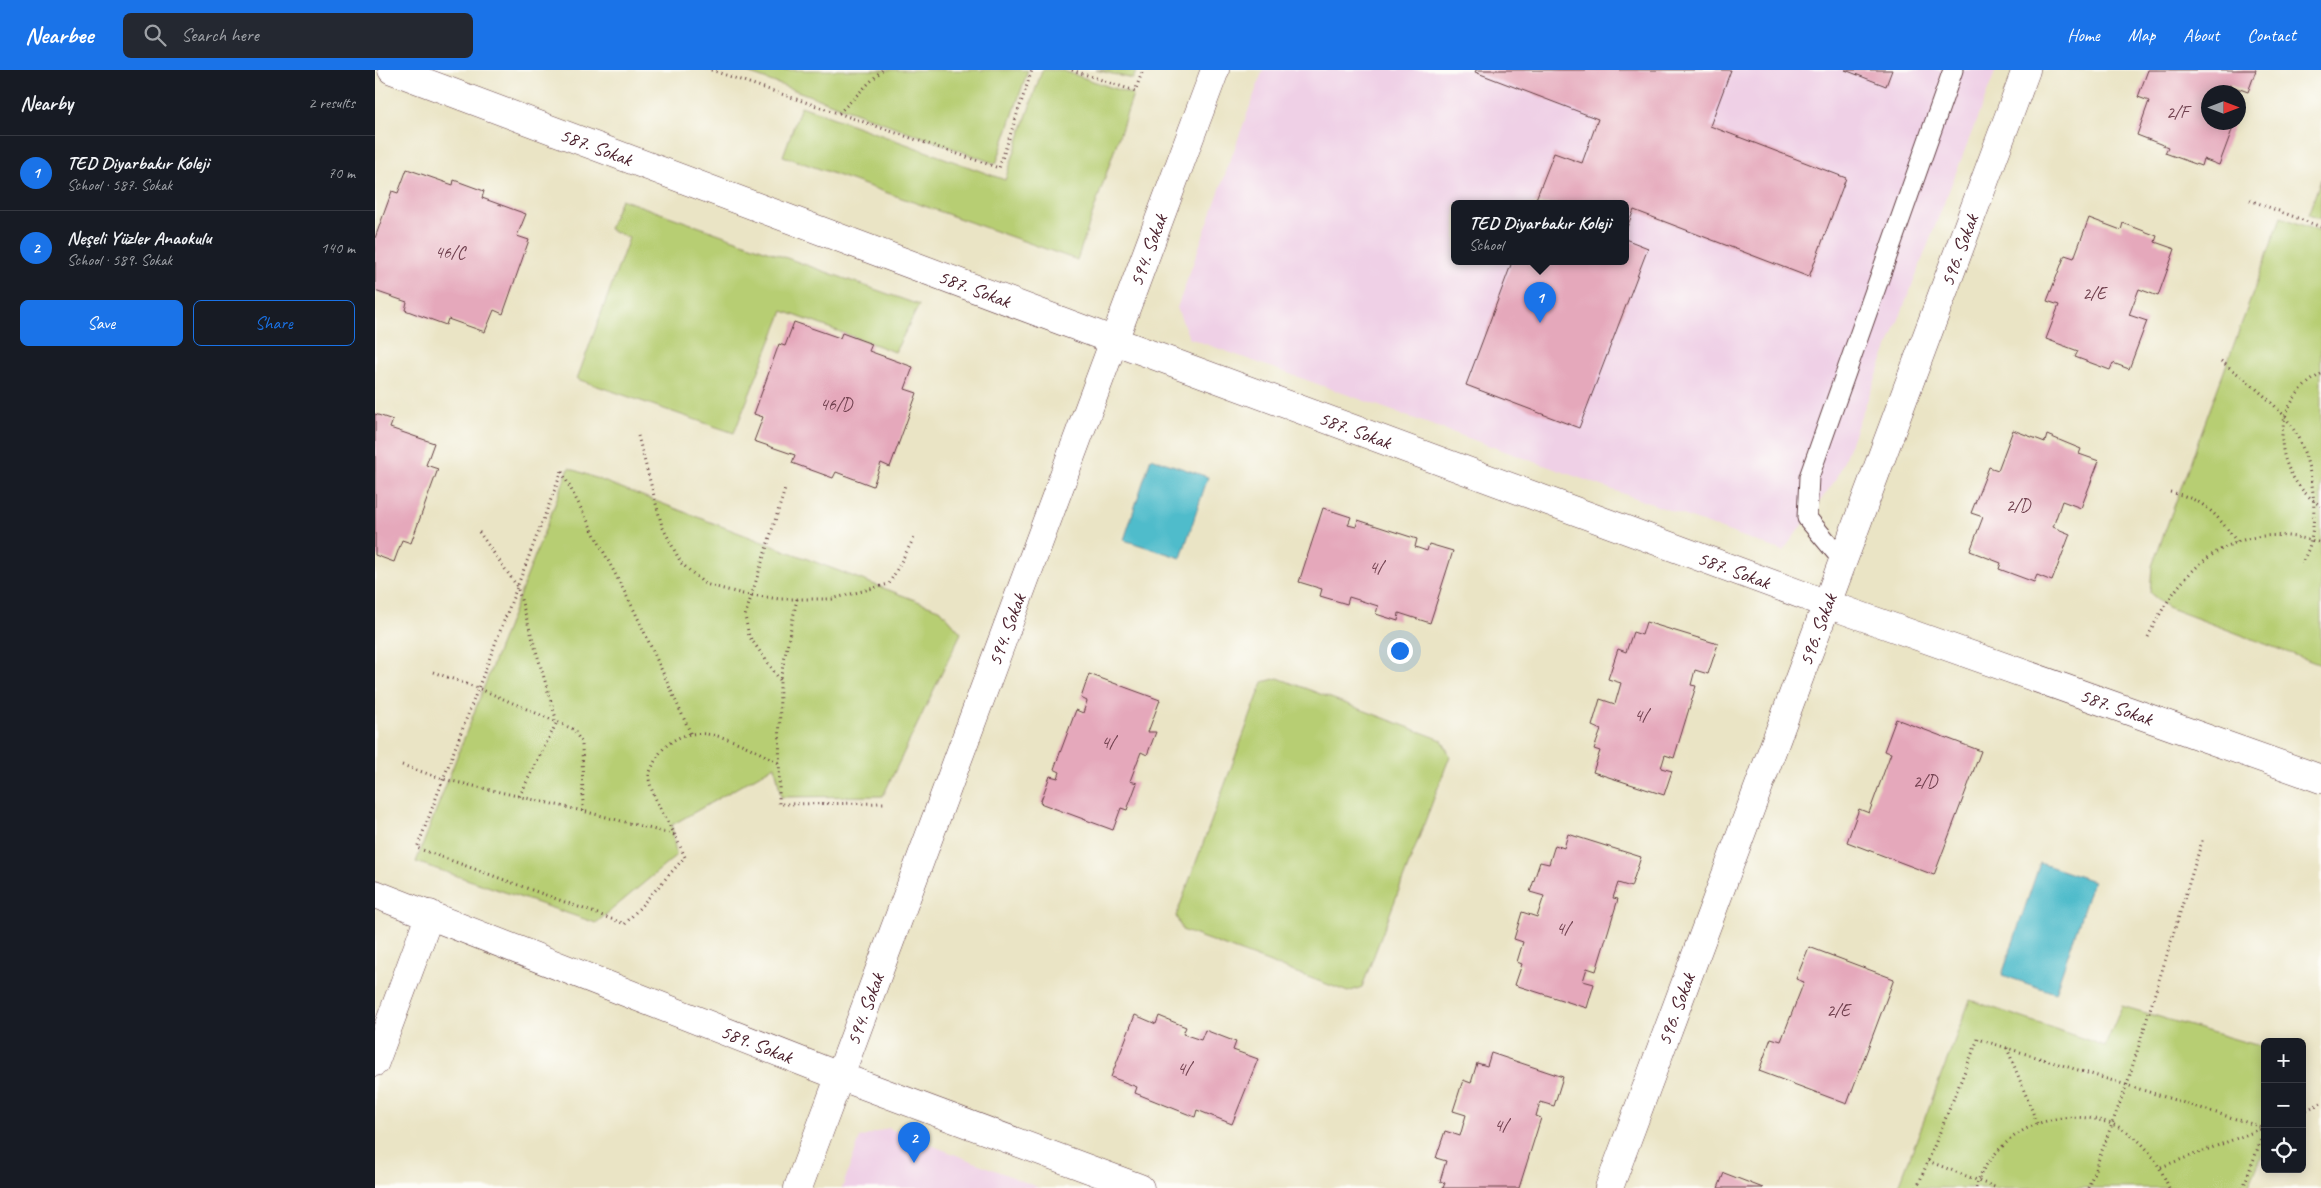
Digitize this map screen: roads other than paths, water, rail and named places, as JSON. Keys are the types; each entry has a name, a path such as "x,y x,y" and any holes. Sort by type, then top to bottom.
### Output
{"street":[{"name":"587. Sokak","path":"392,70 1115,341 1827,604 2321,779"},
{"name":"594. Sokak","path":"798,1188 1215,70"},
{"name":"596. Sokak","path":"1609,1188 2026,70"},
{"name":"589. Sokak","path":"375,894 839,1076 1140,1188"},
{"path":"375,1062 430,914"}],"lane":[{"path":"1844,562 1807,518 1809,477 1953,70"}],"water":[{"path":"1151,458 1208,477 1181,558 1124,540"},
{"path":"2040,863 2093,881 2055,993 2002,975"}],"place":[{"name":"TED Diyarbakır Koleji","path":"1540,323"},
{"name":"Neşeli Yüzler Anaokulu","path":"914,1163"}]}
